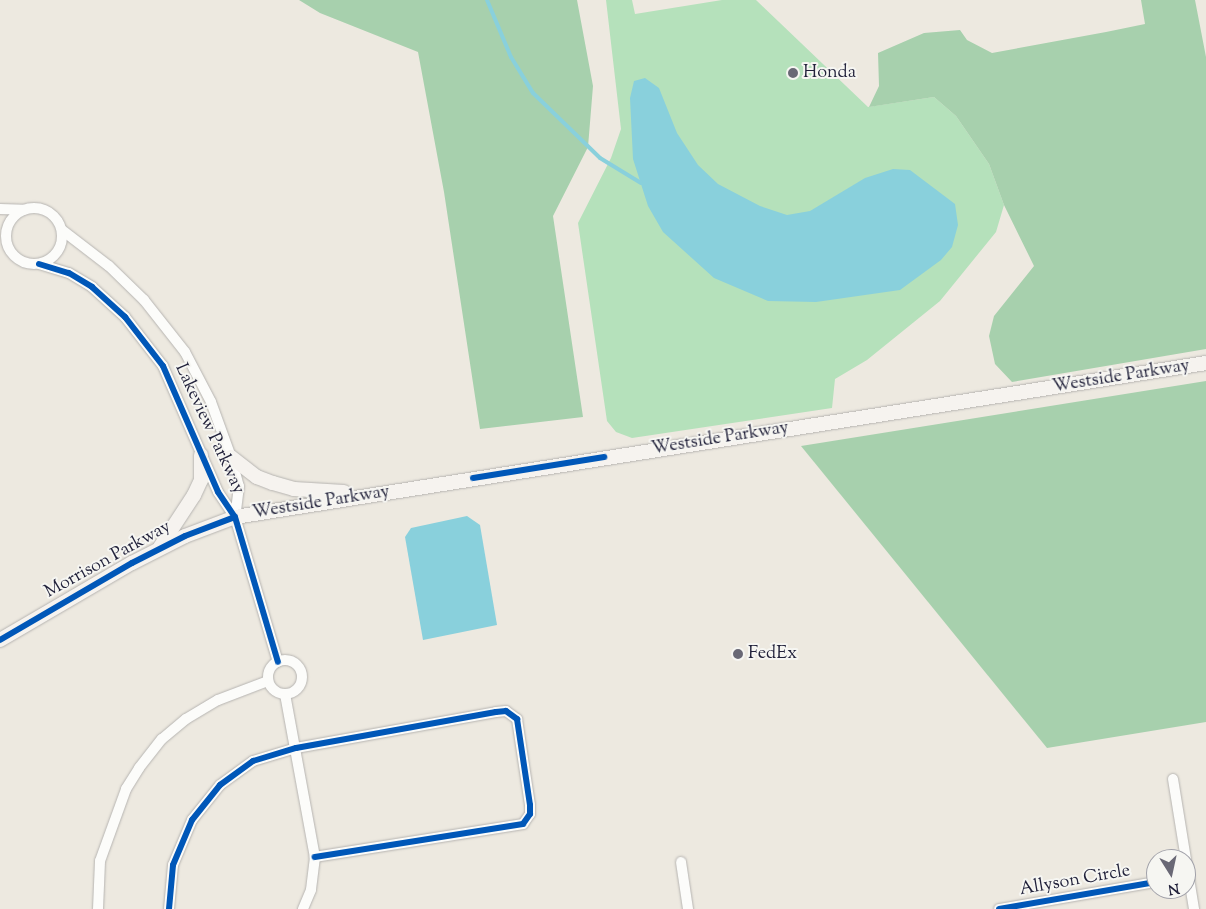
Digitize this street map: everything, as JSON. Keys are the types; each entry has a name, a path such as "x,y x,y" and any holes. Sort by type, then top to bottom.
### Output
{"main road":[{"name":"Westside Parkway","path":"235,517 1206,363"},
{"path":"158,550 194,495 201,480 201,455"},
{"path":"231,457 257,477 294,489 373,494"},
{"name":"Morrison Parkway","path":"0,640 158,550 235,517"}],"street":[{"path":"0,208 43,210 52,214 62,230 62,239 55,255 39,264 21,261 4,245 11,222 25,210"},
{"name":"Lakeview Parkway","path":"62,230 109,266 144,300 185,352 212,402 231,457 239,486 235,517"},
{"name":"Lakeview Parkway","path":"39,264 70,273 92,287 125,317 163,366 184,409 201,455 218,492 235,517"},
{"path":"235,517 278,662"},
{"path":"278,662 293,662 302,676 296,690 285,694 274,690 268,681 270,670 278,662"},
{"path":"98,909 100,861 126,789 139,768 162,739 186,720 218,700 268,681"},
{"path":"285,694 315,857 311,890 303,909"},
{"path":"169,909 173,865 181,841 205,800 220,785 253,762 296,748 496,712 512,714 519,726 530,805 530,814 523,824 315,857"},
{"path":"1173,779 1184,849"},
{"path":"681,862 688,909"},
{"name":"Allyson Circle","path":"999,909 1146,884"}],"green space":[{"path":"299,0 577,0 593,86 588,147 553,216 583,417 480,429 444,192 418,52 320,13"},
{"path":"606,0 632,0 635,14 722,0 756,0 868,107 934,97 956,116 989,164 1004,205 996,232 940,301 867,360 835,379 832,408 632,438 616,432 607,421 578,223 611,158 621,129"},
{"path":"1141,0 1195,0 1206,57 1206,349 1012,382 995,364 989,336 994,316 1034,266 1004,205 989,164 956,116 934,97 869,107 879,86 878,53 924,33 960,30 967,40 992,53 1106,32 1145,24"},
{"path":"1206,381 1206,722 1047,748 801,446"}],"water":[{"path":"645,78 659,88 677,133 698,165 718,184 760,206 787,215 810,211 865,178 893,169 910,170 955,204 958,225 952,247 941,260 900,290 816,302 768,301 714,278 663,232 648,206 633,159 630,98 634,81"},
{"path":"467,516 480,525 497,625 423,640 405,537 411,528"}],"waterway":[{"path":"487,0 511,57 533,93 600,158 641,183"}],"cycle path":[{"path":"39,264 69,273 92,287 125,317 163,366 218,492 235,517 278,662"},
{"path":"473,478 604,457"},
{"path":"0,640 132,563 185,536 235,517"},
{"path":"169,909 173,865 192,820 220,785 253,761 296,748 496,712 506,711 517,719 530,805 530,814 523,824 315,857"},
{"path":"999,909 1146,884"}],"place":[{"name":"Honda","path":"793,73"},
{"name":"FedEx","path":"738,654"}]}
